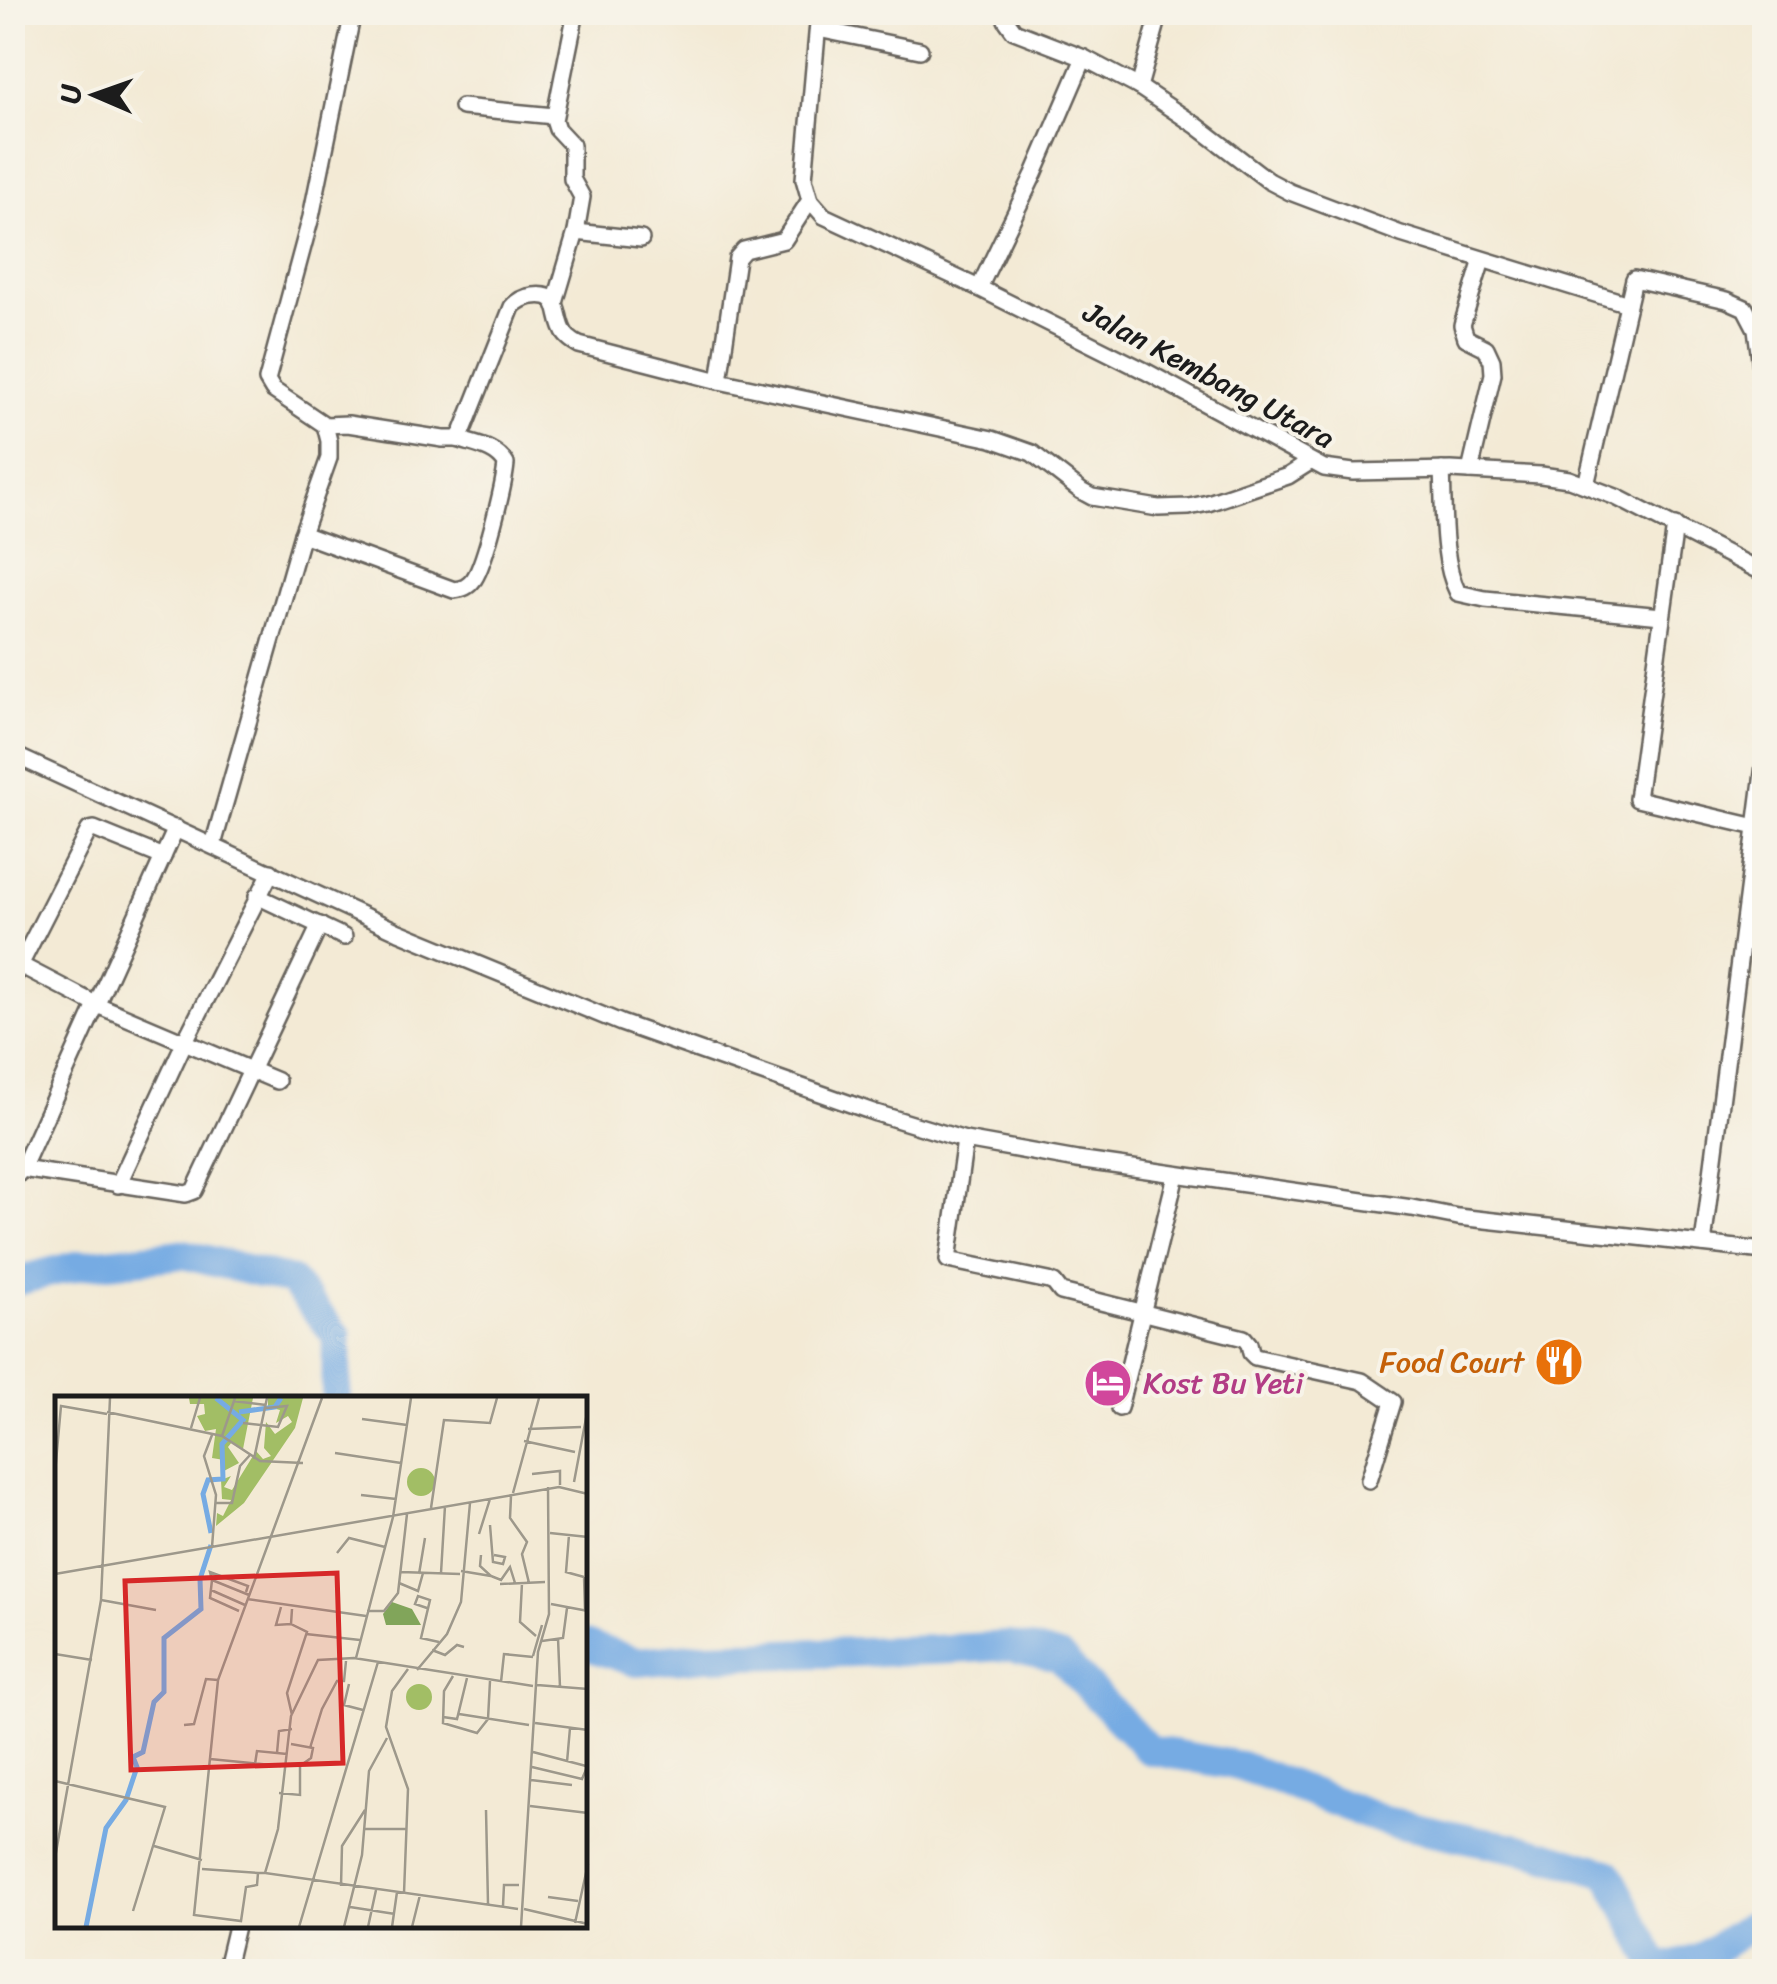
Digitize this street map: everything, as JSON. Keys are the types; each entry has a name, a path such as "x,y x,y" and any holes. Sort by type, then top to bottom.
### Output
{"street":[{"path":"302,534 454,590 466,588 477,575 506,464 494,451 458,439 348,424 326,425 272,390 267,380 310,218 353,12"},
{"path":"576,12 554,116 555,126 573,152 572,179 582,198 556,303 566,335 580,346 719,382 992,439 1032,453 1092,496 1158,508 1208,503 1288,476 1310,462"},
{"path":"1006,12 1006,20 1014,30 1084,58 1138,87 1290,192 1349,216 1628,304"},
{"path":"1138,87 1160,12"},
{"path":"719,382 737,258 744,250 784,240 810,200 804,178 819,21 920,50"},
{"path":"979,288 1084,58"},
{"path":"462,108 554,116"},
{"name":"Jalan Kembang Utara","path":"810,200 833,221 979,288 1202,401 1310,462 1342,472 1442,470 1556,476 1586,485 1675,526 1764,573"},
{"path":"576,232 642,239"},
{"path":"1470,471 1493,374 1486,348 1466,338 1462,324 1482,260"},
{"path":"1586,485 1634,279 1727,300 1745,308 1756,329 1764,388"},
{"path":"458,439 512,307 534,296 546,296 556,303"},
{"path":"213,845 302,534 329,458 326,425"},
{"path":"1442,470 1447,548 1458,592 1485,600 1662,616"},
{"path":"1675,526 1637,799 1756,827"},
{"path":"12,754 398,932 621,1023 818,1094 965,1140 1458,1217 1764,1252"},
{"path":"1703,1244 1764,765"},
{"path":"176,828 17,1175 186,1194 194,1191 320,925"},
{"path":"163,857 89,830 16,973 277,1082"},
{"path":"118,1185 185,1041 271,872"},
{"path":"258,896 344,936"},
{"path":"965,1140 948,1260 1049,1281 1061,1292 1244,1338 1256,1357 1362,1380 1393,1402 1370,1477"},
{"path":"1119,1408 1176,1175"},
{"path":"225,1972 236,1929"}],"waterway":[{"path":"12,1282 79,1265 183,1254 291,1281 337,1336 336,1396"},
{"path":"588,1646 636,1662 705,1656 1009,1646 1060,1658 1149,1750 1241,1766 1385,1821 1534,1852 1608,1873 1659,1970 1699,1959 1749,1927 1764,1933"}],"place":[{"name":"Food Court","path":"1559,1362"},
{"name":"Kost Bu Yeti","path":"1108,1383"}]}
